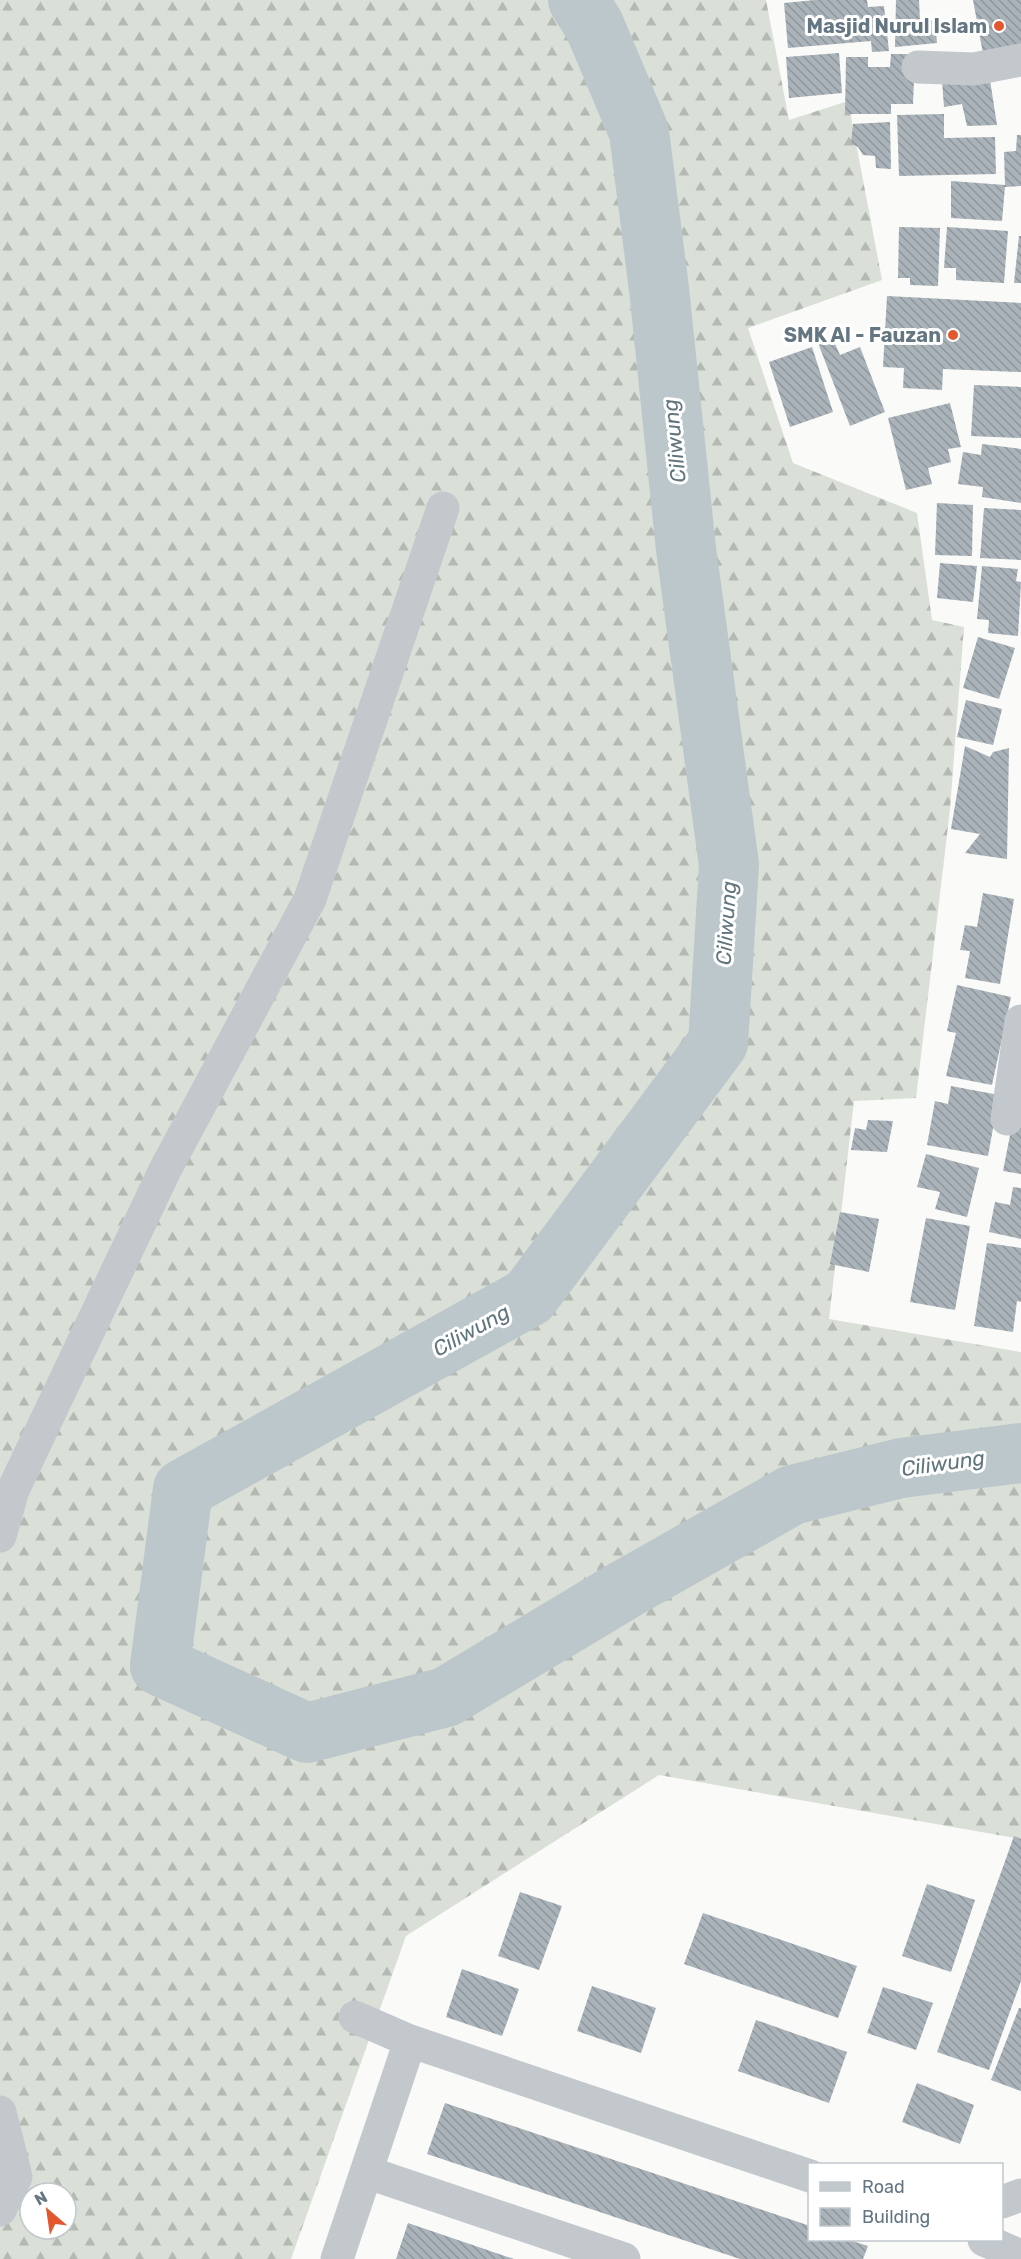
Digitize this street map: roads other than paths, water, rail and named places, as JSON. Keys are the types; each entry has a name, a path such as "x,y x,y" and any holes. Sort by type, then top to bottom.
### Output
{"street":[{"path":"918,67 974,69 1021,60"},
{"path":"0,1536 13,1490 165,1170 310,899 443,508"},
{"path":"1007,1119 1021,1021"},
{"path":"355,2017 411,2041 808,2175"},
{"path":"337,2259 411,2041"},
{"path":"0,2112 16,2177 0,2210"},
{"path":"366,2172 624,2259"},
{"path":"1003,2202 1021,2195"},
{"path":"986,2241 1021,2256"}],"waterway":[{"name":"Ciliwung","path":"578,0 594,25 639,132 659,289 686,549 729,865 718,1043 529,1297 183,1489 160,1666 307,1733 446,1697 626,1589 792,1495 901,1468 1021,1453"}],"place":[{"name":"Masjid Nurul Islam","path":"999,26"},
{"name":"SMK Al - Fauzan","path":"953,335"}]}
